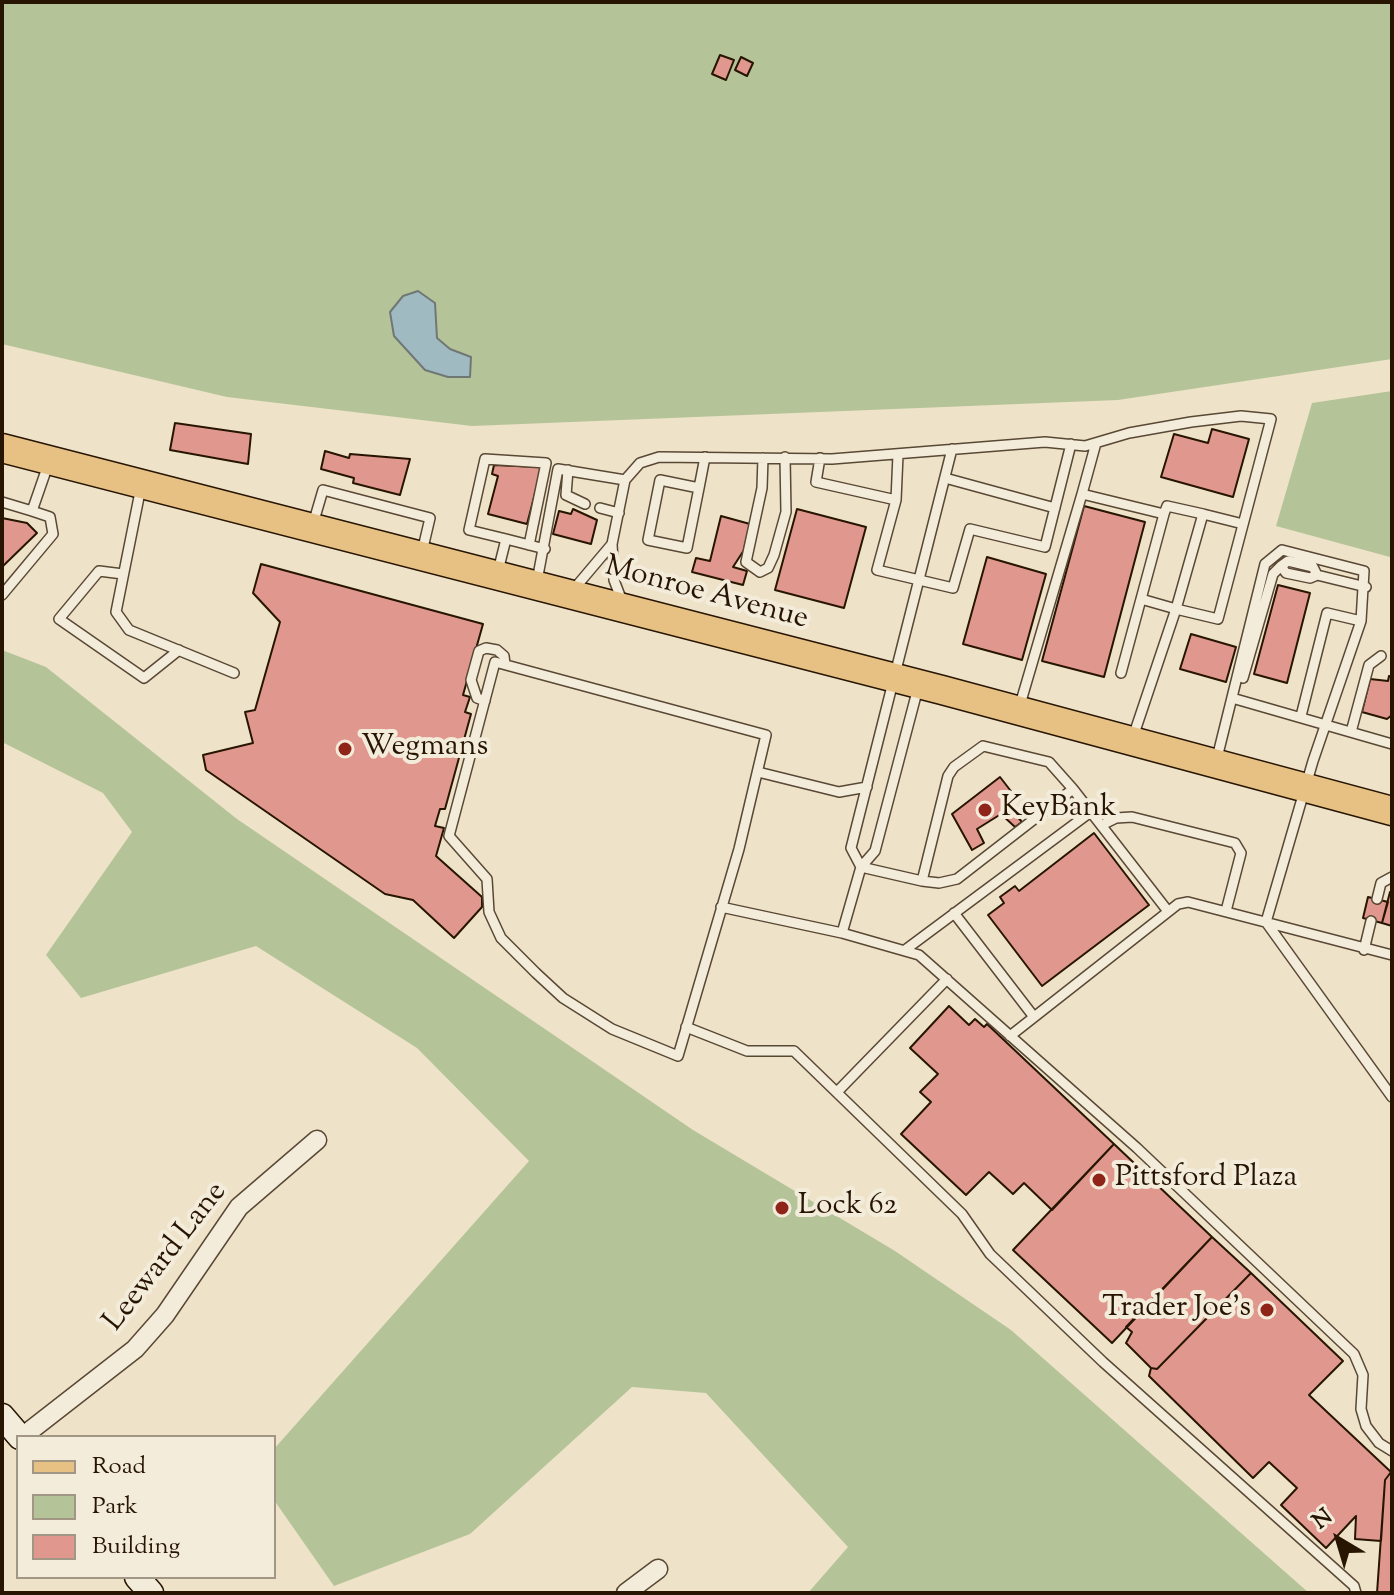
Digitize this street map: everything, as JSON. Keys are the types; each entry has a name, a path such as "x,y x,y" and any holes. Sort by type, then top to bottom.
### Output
{"main road":[{"name":"Monroe Avenue","path":"2,448 1391,810"},
{"path":"2,1416 19,1435"}],"street":[{"name":"Leeward Lane","path":"24,1435 135,1349 165,1315 239,1207 317,1140"},
{"path":"626,1593 658,1569"}],"lane":[{"path":"629,610 619,596 614,580 612,544 625,480 640,463 659,457 820,458 898,455 1045,442 1096,443 1191,422 1241,416 1271,419 1218,619 1141,599"},
{"path":"1018,711 1096,443"},
{"path":"898,455 896,500 877,570 953,588 970,529 1045,547 1071,444"},
{"path":"842,933 861,867 875,851 907,682 920,581 952,449"},
{"path":"699,488 660,480 648,540 687,548 699,488 705,457"},
{"path":"763,458 762,488 746,562 760,572 768,568 774,555 786,512 785,457"},
{"path":"820,458 816,482 896,500"},
{"path":"32,511 50,459"},
{"path":"529,545 546,463 485,459 469,530 506,539 529,545 545,549"},
{"path":"563,469 625,480"},
{"path":"563,469 566,495 585,504"},
{"path":"536,585 563,469"},
{"path":"945,478 1055,508"},
{"path":"142,483 116,612 129,630 234,673"},
{"path":"312,527 323,490 430,518 421,555"},
{"path":"1082,494 1164,514"},
{"path":"2,502 50,517 53,534 2,595"},
{"path":"1121,673 1167,506 1243,524"},
{"path":"600,508 619,513"},
{"path":"1131,741 1176,609 1203,514"},
{"path":"497,575 506,539"},
{"path":"569,594 590,574 612,544"},
{"path":"1216,763 1265,564 1282,550 1364,571 1366,587 1361,621 1266,922"},
{"path":"1233,695 1241,684 1273,574 1281,566 1288,561 1313,567 1317,575 1366,587"},
{"path":"123,574 99,571 59,619 144,678 179,650"},
{"path":"1301,716 1327,613 1361,621"},
{"path":"485,701 477,698 471,680 479,651 486,648 497,650 504,656 505,664"},
{"path":"1351,732 1369,665 1381,656"},
{"path":"495,662 505,664 766,735 678,1056 612,1029 563,998 501,938 489,912 487,879 449,836 495,662"},
{"path":"907,682 867,787 851,848 861,867 922,881 939,883 957,879 1073,789"},
{"path":"1233,695 1392,744"},
{"path":"922,881 948,776 954,767 983,746 1049,762 1092,811 1167,910"},
{"path":"758,772 839,792 867,787"},
{"path":"905,950 1092,811"},
{"path":"1102,825 1116,818 1132,817 1235,843 1241,853 1226,911"},
{"path":"1377,899 1381,883 1392,877"},
{"path":"1010,1036 1167,910 1188,902 1392,955"},
{"path":"721,907 842,933 919,955 1137,1148 1354,1354 1363,1375 1361,1409 1366,1426 1379,1443 1392,1451"},
{"path":"954,913 1034,1017"},
{"path":"1364,950 1371,921"},
{"path":"1266,922 1392,1097"},
{"path":"837,1092 947,979"},
{"path":"686,1027 747,1051 794,1051 962,1214 990,1254 1103,1362 1354,1586 1356,1593"}],"green space":[{"path":"2,2 1392,2 1392,359 1118,400 472,426 227,397 2,344"},
{"path":"1392,391 1390,557 1276,526 1312,403"},
{"path":"2,650 46,667 237,819 693,1130 895,1251 1011,1330 1309,1593 808,1593 848,1547 706,1393 632,1387 470,1534 334,1586 276,1503 276,1447 529,1161 417,1048 256,946 81,998 46,955 132,832 103,793 2,742"}],"water":[{"path":"418,291 435,303 437,338 450,349 471,357 470,377 448,377 425,370 394,336 390,312 403,296"}],"building":[{"path":"720,55 734,60 726,80 712,74"},
{"path":"741,57 753,63 747,76 735,70"},
{"path":"175,423 251,434 248,464 170,450"},
{"path":"1212,429 1249,439 1233,497 1161,477 1174,434 1208,443"},
{"path":"325,451 349,458 350,454 410,459 400,495 353,483 354,478 321,469"},
{"path":"494,465 542,467 527,524 488,514 498,476 492,474"},
{"path":"1084,506 1145,522 1104,677 1042,661"},
{"path":"573,509 597,520 591,544 553,534 559,511 571,514"},
{"path":"797,509 866,527 844,608 775,590"},
{"path":"721,516 750,524 744,550 733,567 747,571 743,585 692,572 696,558 710,561"},
{"path":"2,518 27,523 37,533 2,567"},
{"path":"987,557 1046,574 1022,660 963,644"},
{"name":"Wegmans","path":"261,564 483,624 463,695 470,697 465,712 471,714 445,809 440,809 435,826 444,828 436,856 482,897 482,907 454,938 413,900 385,894 206,770 203,755 253,743 245,712 255,710 280,622 253,593"},
{"path":"1278,585 1310,593 1287,683 1254,674"},
{"path":"1191,634 1236,647 1226,682 1180,669"},
{"path":"1389,676 1392,677 1392,715 1387,719 1362,712 1370,679 1388,681"},
{"name":"KeyBank","path":"1000,777 1017,799 1009,807 1022,822 1015,827 1001,814 977,829 984,843 972,850 952,814"},
{"path":"1094,833 1149,905 1042,986 988,915 1004,903 1000,897 1015,886 1019,891"},
{"path":"1392,893 1392,926 1382,923"},
{"path":"1368,897 1388,902 1382,923 1363,918"},
{"path":"949,1006 969,1025 975,1019 984,1027 987,1024 1114,1144 1052,1210 1024,1183 1013,1194 989,1172 966,1195 901,1134 931,1102 920,1092 938,1074 910,1048"},
{"path":"1114,1144 1212,1237 1112,1343 1013,1250"},
{"path":"1212,1237 1251,1273 1157,1369 1151,1368 1126,1343 1132,1332 1126,1327"},
{"path":"1251,1273 1343,1361 1309,1395 1391,1472 1385,1480 1381,1541 1355,1539 1356,1516 1326,1548 1281,1505 1297,1488 1269,1462 1253,1478 1149,1376 1151,1368 1157,1369"},
{"path":"1391,1472 1392,1593 1377,1593 1385,1480"}],"place":[{"name":"Wegmans","path":"345,749"},
{"name":"KeyBank","path":"985,810"},
{"name":"Pittsford Plaza","path":"1099,1180"},
{"name":"Lock 62","path":"782,1208"},
{"name":"Trader Joe's","path":"1267,1310"}]}
